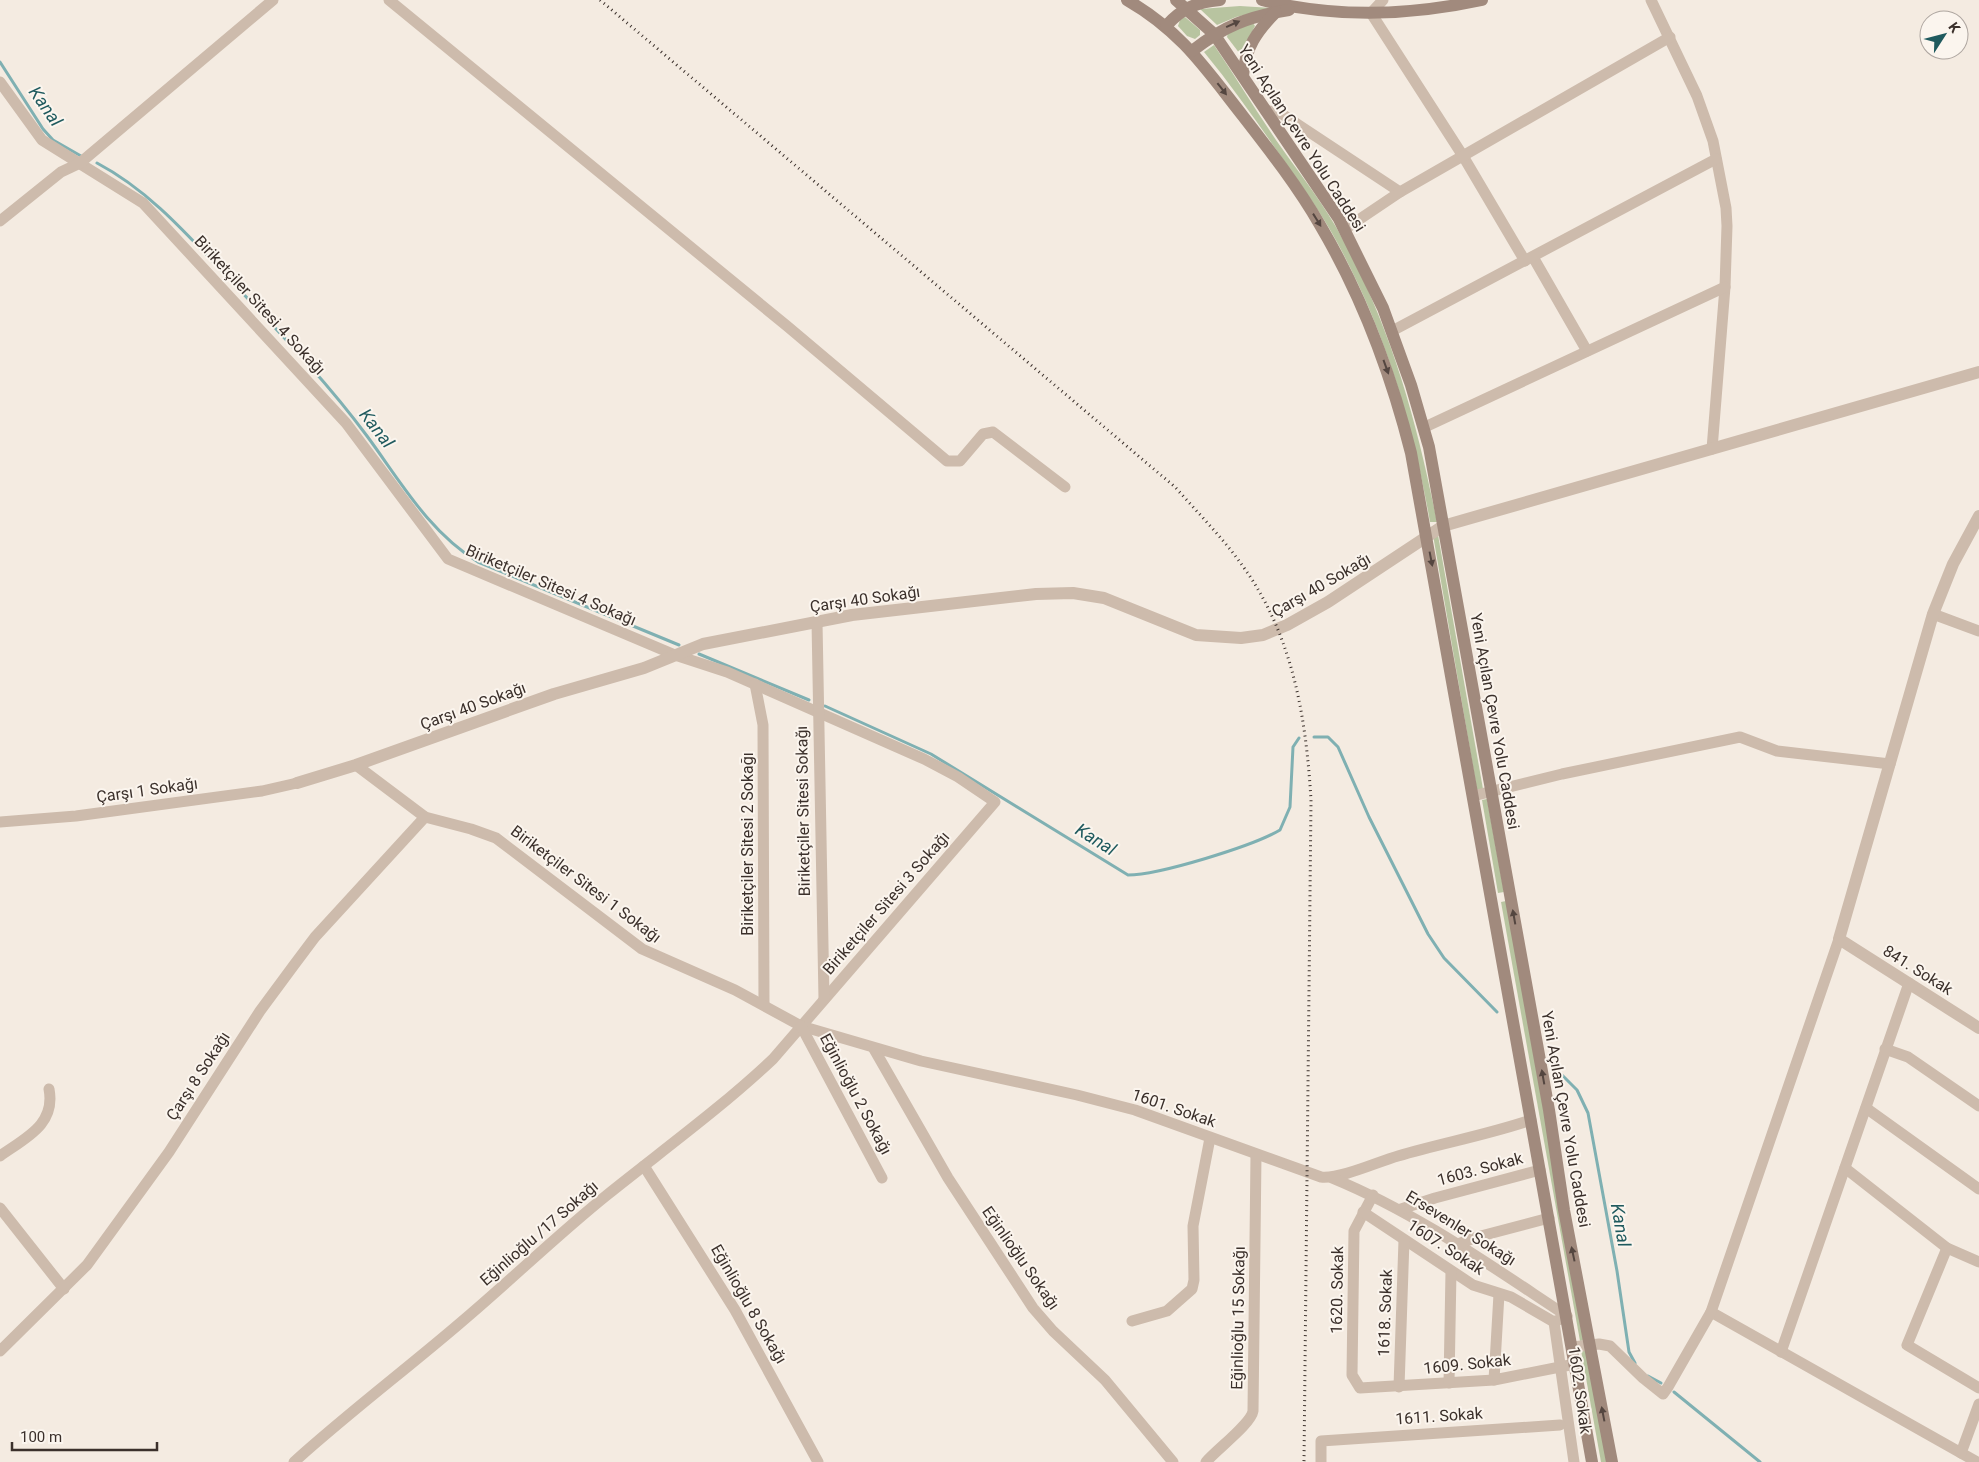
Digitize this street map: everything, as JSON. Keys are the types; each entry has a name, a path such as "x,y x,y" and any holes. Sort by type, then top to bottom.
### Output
{"main road":[{"name":"Yeni Açılan Çevre Yolu Caddesi","path":"1127,0 1166,26 1192,50 1306,202 1331,245 1360,302 1388,373 1411,454 1592,1462"},
{"path":"1166,26 1181,4 1220,0"},
{"path":"1262,0 1297,9"},
{"path":"1192,50 1214,34 1235,23 1276,12 1297,9 1371,13 1440,8 1482,0"},
{"name":"Yeni Açılan Çevre Yolu Caddesi","path":"1181,4 1214,34 1325,197 1344,229 1367,273 1392,331 1424,427 1549,1110 1564,1210 1612,1462"},
{"path":"1243,76 1244,62 1251,43 1258,31 1276,12"}],"street":[{"path":"0,221 60,172 80,163 273,0"},
{"path":"389,0 787,326 947,461 960,460 983,434 993,432 1064,487"},
{"path":"1383,0 1371,13 1587,351"},
{"path":"1651,0 1697,96 1713,141 1727,226 1725,287 1712,449"},
{"path":"1344,229 1400,192 1670,38"},
{"name":"Biriketçiler Sitesi 4 Sokağı","path":"0,82 42,140 144,203 346,423 448,559 675,655 727,672 940,766 994,802"},
{"path":"1265,110 1282,114 1400,192"},
{"path":"1392,331 1716,159"},
{"path":"1424,427 1725,287"},
{"name":"Çarşı 40 Sokağı","path":"297,783 356,765 554,694 644,668 710,642 870,612 1036,594 1073,592 1104,598 1196,635 1248,637 1273,631 1321,606 1397,558 1443,526 1979,372"},
{"path":"1572,1347 1604,1344 1615,1350 1643,1378 1663,1394 1711,1312 1839,939 1933,614 1953,564 1979,516"},
{"path":"1933,614 1979,631"},
{"name":"Biriketçiler Sitesi Sokağı","path":"817,622 817,712 824,999"},
{"name":"Biriketçiler Sitesi 2 Sokağı","path":"755,684 763,725 764,1005"},
{"path":"1473,796 1562,774 1740,737 1777,751 1890,764"},
{"name":"Biriketçiler Sitesi 1 Sokağı","path":"356,765 425,817 471,829 496,838 642,949 764,1005 801,1026"},
{"name":"Çarşı 1 Sokağı","path":"0,822 96,813 262,791 297,783"},
{"name":"Biriketçiler Sitesi 3 Sokağı","path":"801,1026 994,802"},
{"name":"Çarşı 8 Sokağı","path":"0,1351 87,1265 169,1152 260,1011 315,937 425,817"},
{"name":"841. Sokak","path":"1839,939 1979,1028"},
{"path":"1781,1352 1909,983"},
{"name":"1601. Sokak","path":"801,1026 950,1068 1103,1101 1152,1116 1307,1174 1332,1178 1372,1164 1489,1134 1531,1120"},
{"name":"Eğinlioğlu /17 Sokağı","path":"294,1462 345,1417 459,1325 605,1197 736,1093 773,1058 801,1026"},
{"name":"Eğinlioğlu 2 Sokağı","path":"801,1026 882,1178"},
{"name":"Eğinlioğlu Sokağı","path":"874,1048 943,1170 1033,1308 1052,1330 1105,1380 1173,1462"},
{"path":"1885,1049 1908,1057 1979,1106"},
{"path":"0,1156 44,1123 50,1106 49,1089"},
{"path":"1866,1108 1979,1189"},
{"path":"1132,1322 1167,1311 1192,1290 1194,1280 1193,1226 1210,1138"},
{"name":"Eğinlioğlu 15 Sokağı","path":"1206,1462 1220,1446 1252,1418 1256,1154"},
{"name":"Eğinlioğlu 8 Sokağı","path":"644,1166 735,1310 818,1462"},
{"path":"1845,1168 1947,1248 1979,1262"},
{"name":"1603. Sokak","path":"1401,1209 1540,1170"},
{"name":"Ersevenler Sokağı","path":"1332,1178 1401,1209 1567,1316"},
{"name":"1620. Sokak","path":"1360,1388 1352,1375 1354,1231 1373,1195"},
{"path":"0,1208 64,1289"},
{"name":"1607. Sokak","path":"1363,1212 1451,1271 1480,1288 1519,1300 1554,1322"},
{"path":"1458,1244 1476,1237 1549,1218"},
{"name":"1618. Sokak","path":"1399,1386 1404,1240"},
{"path":"1947,1248 1906,1345 1979,1388"},
{"path":"1449,1383 1451,1271"},
{"path":"1494,1380 1499,1294"},
{"path":"1711,1312 1977,1462"},
{"path":"1554,1322 1567,1316"},
{"name":"1602. Sokak","path":"1554,1322 1574,1462"},
{"name":"1609. Sokak","path":"1360,1388 1494,1380 1575,1364"},
{"path":"1961,1453 1979,1404"},
{"name":"1611. Sokak","path":"1321,1462 1321,1441 1560,1425"}],"green space":[{"path":"1240,6 1273,8 1236,17 1217,25 1200,9"},
{"path":"1185,17 1200,30 1200,35 1195,39 1187,36 1178,26 1180,20"},
{"path":"1253,23 1255,26 1240,54 1227,37 1228,33"},
{"path":"1214,45 1276,140 1329,216 1355,262 1386,334 1410,407 1437,522 1430,522 1406,414 1383,344 1355,277 1312,200 1244,104 1204,52"},
{"path":"1433,535 1438,535 1483,789 1477,790"},
{"path":"1487,799 1504,892 1498,893 1482,800"},
{"path":"1506,901 1585,1340 1580,1341 1501,902"},
{"path":"1587,1349 1607,1462 1601,1462 1581,1350"}],"waterway":[{"name":"Kanal","path":"0,62 43,129 53,140 81,156"},
{"name":"Kanal","path":"97,163 136,188 153,202 187,234 235,285 320,377 352,416 416,505 444,536 460,550 478,562 679,645"},
{"name":"Kanal","path":"699,654 809,700"},
{"name":"Kanal","path":"825,706 931,754 1128,875 1142,874 1183,865 1249,844 1280,830 1290,807 1293,747 1299,738"},
{"name":"Kanal","path":"1314,737 1328,737 1338,747 1369,817 1428,934 1444,958 1497,1012"},
{"name":"Kanal","path":"1556,1069 1577,1090 1588,1113 1617,1271 1629,1352 1635,1363"},
{"name":"Kanal","path":"1648,1376 1661,1383"},
{"name":"Kanal","path":"1674,1392 1760,1462"}],"railway":[{"path":"600,0 1175,487 1242,565 1274,620 1294,678 1305,738 1311,800 1304,1462"}]}
